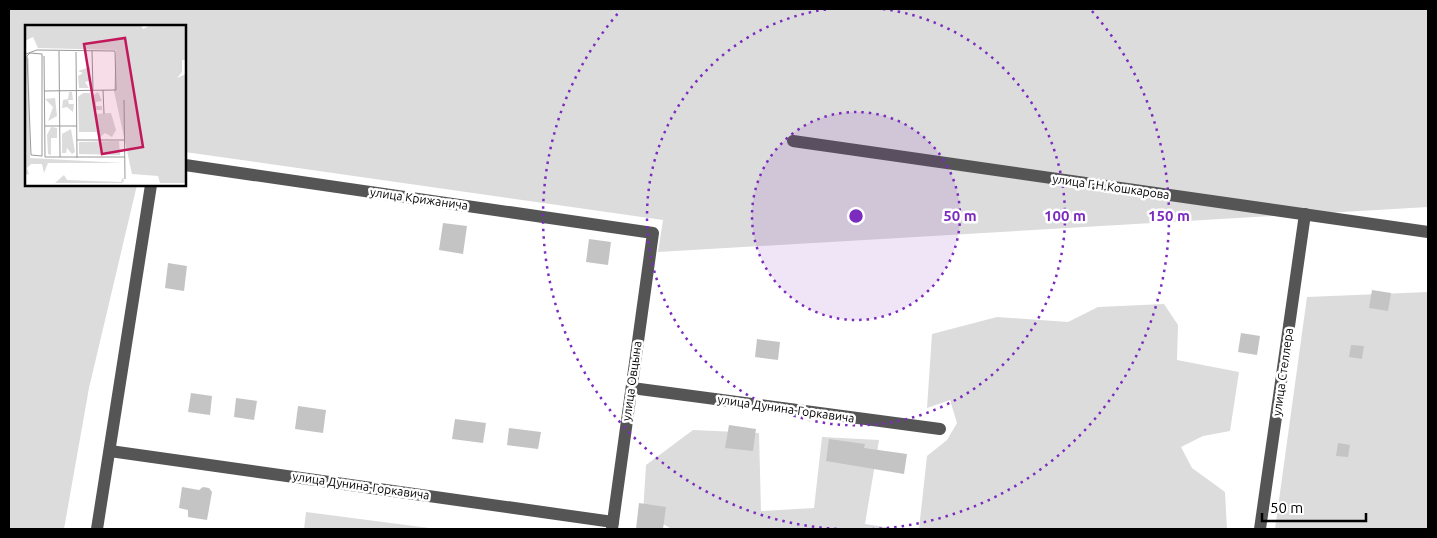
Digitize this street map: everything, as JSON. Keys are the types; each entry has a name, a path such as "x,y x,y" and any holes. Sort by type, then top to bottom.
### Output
{"street":[{"name":"улица Г.Н.Кошкарова","path":"793,142 1428,232"},
{"name":"улица Крижанича","path":"186,165 653,233"},
{"path":"97,529 151,186"},
{"name":"улица Стеллера","path":"1260,529 1306,214"},
{"name":"улица Овцына","path":"612,526 653,233"},
{"name":"улица Дунина-Горкавича","path":"632,388 940,429"},
{"name":"улица Дунина-Горкавича","path":"110,451 612,526"}],"shaded area":[{"path":"9,9 1428,9 1428,207 658,252 663,220 186,152 186,25 25,25 25,186 137,186 89,388 64,529 9,529"},
{"path":"1428,292 1428,529 1275,529 1307,297"},
{"path":"1164,304 1178,325 1177,360 1239,372 1230,431 1203,436 1181,447 1192,468 1225,492 1227,529 919,529 927,456 947,440 957,423 950,400 927,408 932,334 997,317 1068,322 1098,307"},
{"path":"693,430 759,433 761,511 814,508 822,437 879,440 865,524 898,529 672,529 643,513 646,465"},
{"path":"306,512 437,529 304,529"}],"building":[{"path":"443,223 467,226 463,254 439,250"},
{"path":"589,239 611,242 608,265 586,262"},
{"path":"168,263 187,266 184,291 165,288"},
{"path":"1372,290 1391,293 1388,311 1369,308"},
{"path":"1241,333 1260,336 1257,355 1238,352"},
{"path":"757,339 780,342 778,360 755,357"},
{"path":"1351,345 1364,346 1362,359 1349,357"},
{"path":"191,393 212,396 210,415 188,412"},
{"path":"236,398 257,401 254,420 234,417"},
{"path":"298,406 326,410 323,433 295,429"},
{"path":"455,419 486,423 483,443 452,439"},
{"path":"729,425 756,429 753,451 725,448"},
{"path":"509,428 541,432 538,449 507,445"},
{"path":"829,439 865,444 864,448 907,454 904,474 826,461"},
{"path":"1338,443 1350,445 1348,457 1336,456"},
{"path":"182,487 199,490 203,487 209,488 212,492 207,520 188,517 188,510 179,508"},
{"path":"639,503 666,507 663,529 636,529"}]}
